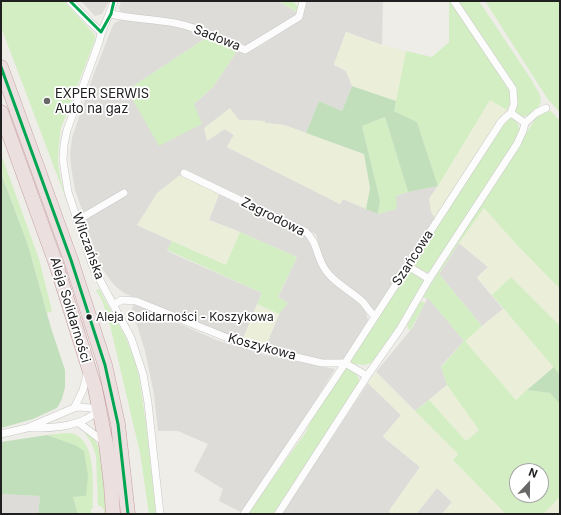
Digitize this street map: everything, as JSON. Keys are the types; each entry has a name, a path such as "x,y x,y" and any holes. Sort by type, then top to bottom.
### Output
{"highway":[{"name":"Aleja Solidarności","path":"1,67 88,309 105,365 115,407 121,446 128,514"},
{"name":"Aleja Solidarności","path":"1,112 56,264 95,388 106,444 113,514"}],"street":[{"path":"70,1 101,32"},
{"name":"WiIczańska","path":"114,1 111,14 101,32 99,42 67,130 63,160 68,192 93,267 131,338 143,374 148,403 160,514"},
{"name":"Sadowa","path":"111,14 126,18 176,23 196,29 245,50 298,17 303,1"},
{"path":"454,1 513,89 514,104 511,113 525,123 536,113 546,108"},
{"name":"Szańcowa","path":"244,514 376,316 501,122 511,113"},
{"name":"Szańcowa","path":"278,514 367,376 400,330 429,279 517,144 525,123"},
{"name":"Zagrodowa","path":"184,173 306,232 314,242 325,270 376,316"},
{"path":"78,220 124,193"},
{"path":"408,266 429,279"},
{"name":"Koszykowa","path":"114,304 122,300 136,301 245,345 322,363 345,363"},
{"path":"345,363 367,376"},
{"path":"74,408 83,390 88,369"},
{"path":"1,434 27,428 74,408 80,407 100,409 115,407"},
{"path":"27,428 47,428 78,423 89,418 100,409"},
{"path":"78,423 106,444"}],"shaded area":[{"path":"81,1 109,1 102,14 95,16"},
{"path":"121,1 278,1 298,13 252,43 245,45 201,28 121,13 119,8"},
{"path":"307,1 383,1 382,45 346,32 334,65 346,71 352,86 342,111 319,101 306,133 284,125 265,123 264,121 238,120 225,129 234,135 227,147 340,204 343,199 379,214 396,196 438,186 429,199 436,220 408,258 379,306 374,310 332,274 323,261 316,234 185,170 137,225 172,241 167,251 262,293 242,341 124,293 115,286 99,265 100,264 85,220 113,203 125,193 122,190 101,205 83,213 75,190 71,167 70,154 72,138 93,76 113,25 116,22 121,20 183,28 206,38 127,90 194,104 213,87 237,51 245,54 262,45 303,18"},
{"path":"219,194 303,234 310,240 320,266 362,305 368,320 344,359 325,361 266,346 279,314 287,303 278,298 297,257 209,220"},
{"path":"459,243 488,267 477,278 503,309 482,326 439,274"},
{"path":"428,297 464,341 441,366 447,385 415,411 376,372 413,327"},
{"path":"134,304 219,341 265,355 335,369 300,426 241,512 219,501 223,489 194,471 208,444 178,431 158,431 154,394 145,351 137,325 130,313"},
{"path":"368,383 401,415 383,437 420,467 389,511 392,514 282,514"},
{"path":"437,488 452,502 442,514 416,514"},
{"path":"1,494 40,496 38,514 1,514"}],"green space":[{"path":"1,1 64,1 95,35 95,40 61,128 58,158 59,169 64,193 74,220 1,27"},
{"path":"278,1 293,1 299,8 298,13"},
{"path":"449,1 451,1 509,88 511,101 507,110 490,100 438,186 417,122 394,111 406,51 432,57 449,42"},
{"path":"457,1 479,1 531,79 540,95 541,102 538,108 529,115 522,117 515,111 517,97"},
{"path":"485,1 560,1 560,113 547,98"},
{"path":"346,32 382,45 406,51 396,101 352,86 346,71 334,64"},
{"path":"206,38 237,51 213,87 194,104 202,124 159,146 127,90"},
{"path":"352,86 396,101 394,111 417,122 438,186 408,192 385,117 362,126 380,200 378,214 366,209 370,188 364,154 306,133 319,101 342,111"},
{"path":"490,100 507,110 436,220 431,212 429,199"},
{"path":"230,108 239,120 265,121 265,123 284,125 364,154 370,188 366,209 343,199 340,204 227,147 234,135 225,129 207,141 204,128"},
{"path":"551,111 560,121 560,289 517,245 484,208 439,274 482,326 465,341 516,400 527,390 550,393 560,404 560,497 543,514 506,514 453,460 458,454 415,411 429,400 466,441 479,430 447,385 441,367 464,341 428,298 423,297 537,116 544,112"},
{"path":"385,117 408,192 396,196 397,209 378,214 380,200 362,126"},
{"path":"510,118 515,120 518,124 520,134 431,272 429,273 412,266 505,121"},
{"path":"1,154 39,259 52,311 47,313 28,245 1,172"},
{"path":"1,173 28,245 51,328 65,370 65,387 62,399 57,408 33,419 1,428"},
{"path":"181,174 219,194 209,220 240,232 226,265 137,225 157,193"},
{"path":"484,208 517,245 560,289 560,326 511,277 492,295 477,277 488,267 459,243"},
{"path":"240,232 297,257 278,297 288,303 279,314 257,304 262,293 167,250 172,241 226,265"},
{"path":"412,272 423,277 424,282 402,322 379,355 371,363 364,365 354,364 351,362 351,358 408,273"},
{"path":"511,277 560,326 560,375 492,295"},
{"path":"99,289 125,336 135,361 146,423 156,514 149,514 140,453 110,325 102,300 96,290"},
{"path":"421,301 425,303 410,331 407,326"},
{"path":"257,304 279,314 266,346 242,341"},
{"path":"503,309 554,367 516,400 464,341"},
{"path":"554,367 560,375 560,404 550,393 527,390"},
{"path":"347,368 357,375 359,382 338,417 273,514 247,514 306,432 311,420"},
{"path":"376,372 458,454 453,460 506,514 442,514 452,502 437,488 416,514 392,514 389,511 420,467 383,436 401,415 368,383"},
{"path":"447,385 479,429 466,441 429,400"},
{"path":"84,432 94,439 99,449 103,466 108,514 101,514 104,510 101,506 98,506 96,456 91,442"},
{"path":"65,433 76,435 84,441 89,450 93,474 93,508 90,510 93,514 78,514 73,497 86,496 75,445 47,435"},
{"path":"47,435 75,445 84,451 88,476 86,496 73,497 78,514 38,514 40,496 1,494 1,442"},
{"path":"560,497 560,514 543,514"}],"transit line":[{"path":"70,1 101,32 111,14 114,1"},
{"path":"1,67 71,260 105,365 118,424 128,514"}],"place":[{"name":"EXPER SERWIS Auto na gaz","path":"47,101"},
{"name":"Aleja Solidarności - Koszykowa","path":"89,317"}]}
